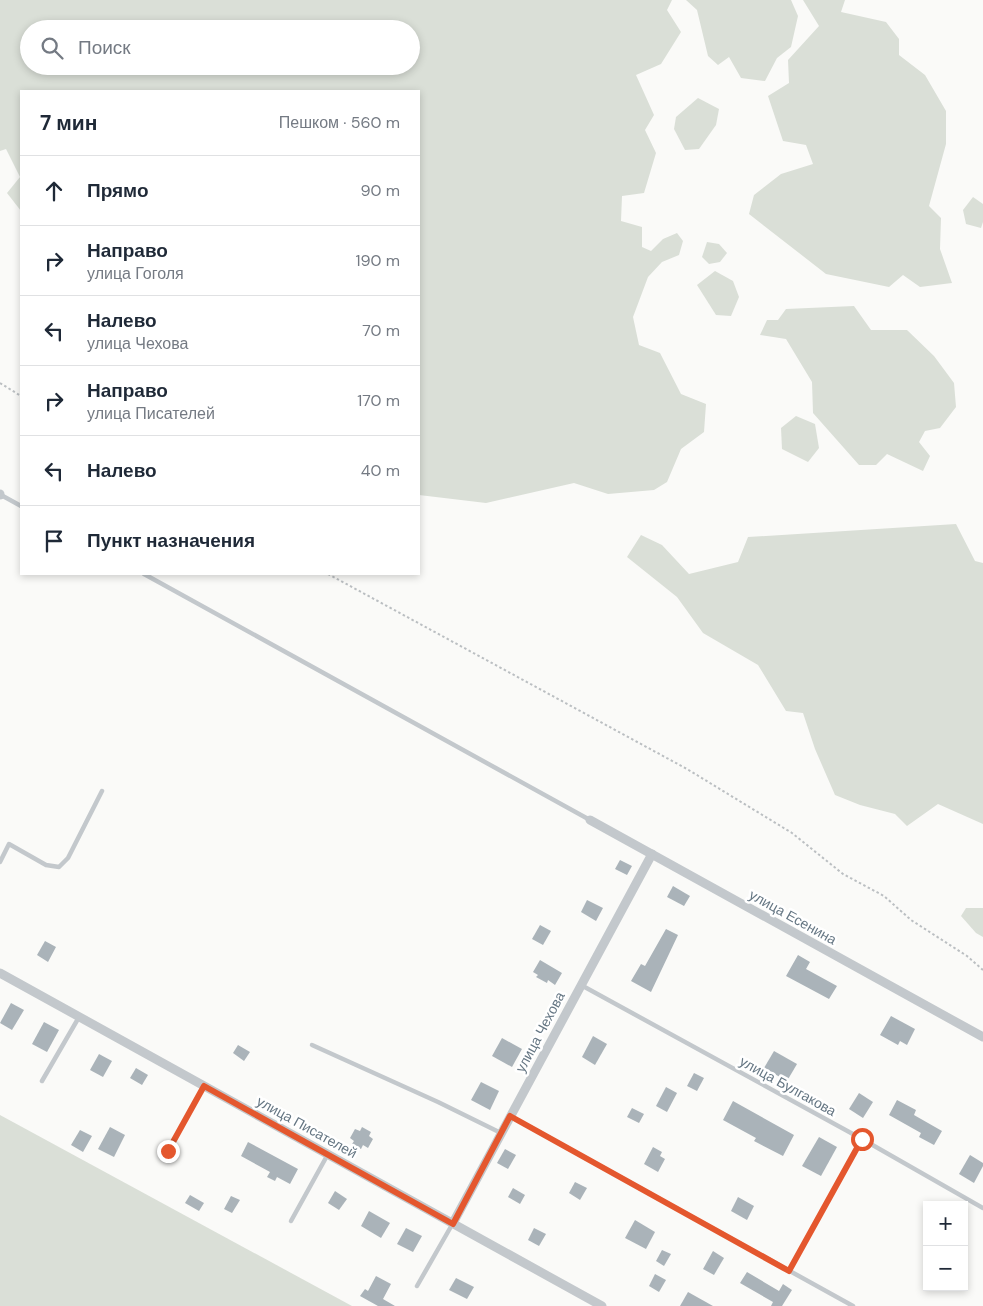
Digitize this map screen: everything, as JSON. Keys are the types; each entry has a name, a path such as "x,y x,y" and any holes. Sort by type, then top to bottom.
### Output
{"street":[{"name":"улица Есенина","path":"590,820 983,1037"},
{"name":"улица Чехова","path":"453,1224 652,854"},
{"name":"улица Писателей","path":"0,973 595,1304"}],"lane":[{"path":"0,495 20,505"},
{"path":"146,575 590,820"},
{"path":"0,862 9,844 46,865 59,867 68,858 102,791"},
{"name":"улица Булгакова","path":"581,985 862,1139 983,1208"},
{"path":"42,1081 79,1017"},
{"path":"312,1045 502,1133"},
{"path":"168,1151 204,1086"},
{"path":"510,1116 853,1306"},
{"path":"789,1271 862,1139"},
{"path":"291,1221 328,1154"},
{"path":"418,1286 453,1224"}],"path":[{"path":"0,384 20,395"},
{"path":"330,575 687,769 792,833 843,874 884,896 911,920 967,956 983,970"}],"shaded area":[{"path":"0,0 672,0 667,10 681,32 661,64 636,75 654,115 645,130 656,153 644,193 622,196 621,221 642,227 642,247 651,251 663,239 677,233 683,241 679,255 662,262 648,277 633,317 639,345 660,353 681,394 706,404 704,432 681,449 667,482 654,490 608,494 574,483 486,503 420,495 420,90 20,90 20,177 6,149 0,151"},
{"path":"686,0 791,0 798,16 791,47 777,58 765,81 741,78 729,57 718,65 708,56 697,10"},
{"path":"803,0 845,0 841,12 886,22 899,39 899,55 925,75 946,111 946,144 929,206 941,218 940,249 952,283 920,287 903,275 889,287 826,274 749,214 754,195 781,174 813,164 806,145 783,141 768,96 789,83 788,60 819,26"},
{"path":"698,98 719,109 716,125 699,149 685,150 674,129 676,117"},
{"path":"20,177 20,210 7,193"},
{"path":"973,197 983,204 981,228 966,224 963,210"},
{"path":"707,242 719,244 727,253 720,262 709,264 702,257"},
{"path":"715,271 733,281 739,297 731,316 716,315 697,285"},
{"path":"854,306 871,330 907,330 934,356 954,383 956,407 940,428 925,431 919,442 930,456 923,471 887,454 876,465 859,465 813,413 812,382 786,339 760,335 767,320 778,320 786,309"},
{"path":"796,416 815,424 819,448 808,462 782,449 781,428"},
{"path":"956,524 975,561 983,563 983,824 938,804 907,826 895,814 860,805 835,795 815,749 803,713 786,711 758,665 703,633 677,597 627,557 641,535 662,545 689,574 738,562 748,537"},
{"path":"966,908 983,908 983,937 976,933 961,916"},
{"path":"0,1115 352,1306 0,1306"}],"building":[{"path":"620,860 632,866 627,875 615,869"},
{"path":"673,886 690,896 684,906 667,897"},
{"path":"587,900 603,908 596,921 581,912"},
{"path":"540,925 551,931 543,945 532,939"},
{"path":"666,929 678,935 651,992 631,981 641,964 645,966"},
{"path":"45,941 56,947 48,962 37,955"},
{"path":"798,955 810,962 806,969 837,986 829,999 786,976"},
{"path":"540,960 562,973 555,985 548,980 547,983 536,977 538,975 533,972"},
{"path":"11,1003 24,1010 12,1030 0,1023"},
{"path":"891,1016 915,1029 907,1045 900,1041 898,1045 880,1035"},
{"path":"44,1022 59,1030 47,1052 32,1044"},
{"path":"593,1036 607,1044 595,1065 582,1057"},
{"path":"502,1038 522,1049 512,1067 492,1056"},
{"path":"238,1045 250,1052 244,1061 233,1053"},
{"path":"774,1051 797,1064 787,1081 764,1068"},
{"path":"99,1054 112,1061 103,1077 90,1070"},
{"path":"136,1068 148,1075 142,1085 130,1078"},
{"path":"694,1073 704,1078 697,1091 687,1086"},
{"path":"481,1082 499,1091 490,1110 471,1100"},
{"path":"666,1087 677,1093 667,1112 656,1106"},
{"path":"859,1093 873,1102 863,1118 849,1109"},
{"path":"897,1100 916,1110 914,1115 942,1131 934,1145 919,1137 921,1133 889,1115"},
{"path":"733,1101 794,1135 783,1156 754,1141 756,1138 723,1120"},
{"path":"632,1108 644,1114 639,1123 627,1117"},
{"path":"110,1127 125,1135 114,1157 98,1149"},
{"path":"362,1127 371,1132 369,1136 373,1139 368,1148 363,1145 361,1149 352,1144 354,1141 350,1138 355,1129 360,1131"},
{"path":"80,1130 92,1136 83,1152 71,1145"},
{"path":"819,1137 837,1147 821,1176 802,1166"},
{"path":"248,1142 298,1169 290,1184 277,1177 275,1181 267,1177 270,1172 241,1156"},
{"path":"653,1147 662,1152 660,1156 665,1159 658,1172 644,1164"},
{"path":"505,1149 516,1155 508,1169 497,1163"},
{"path":"970,1155 983,1163 974,1183 959,1174"},
{"path":"575,1182 587,1188 580,1200 569,1193"},
{"path":"513,1188 525,1195 520,1204 508,1197"},
{"path":"335,1191 347,1199 339,1210 328,1203"},
{"path":"190,1195 204,1203 199,1211 185,1203"},
{"path":"231,1196 240,1200 232,1213 224,1209"},
{"path":"738,1197 754,1206 747,1220 731,1211"},
{"path":"369,1211 390,1223 381,1238 361,1226"},
{"path":"635,1220 655,1232 646,1249 625,1238"},
{"path":"406,1228 422,1236 413,1252 397,1244"},
{"path":"534,1228 546,1234 539,1246 528,1240"},
{"path":"662,1250 671,1254 664,1266 656,1261"},
{"path":"713,1251 724,1258 714,1275 703,1269"},
{"path":"747,1272 779,1291 783,1284 792,1290 782,1306 771,1306 773,1302 740,1283"},
{"path":"655,1274 666,1280 659,1292 649,1286"},
{"path":"376,1276 391,1284 383,1299 395,1306 378,1306 360,1296 365,1289 368,1291"},
{"path":"456,1278 474,1287 467,1299 449,1290"},
{"path":"688,1292 713,1306 680,1306"}],"route":[{"path":"168,1151 204,1086 453,1224 510,1116 789,1271 862,1139"}]}
